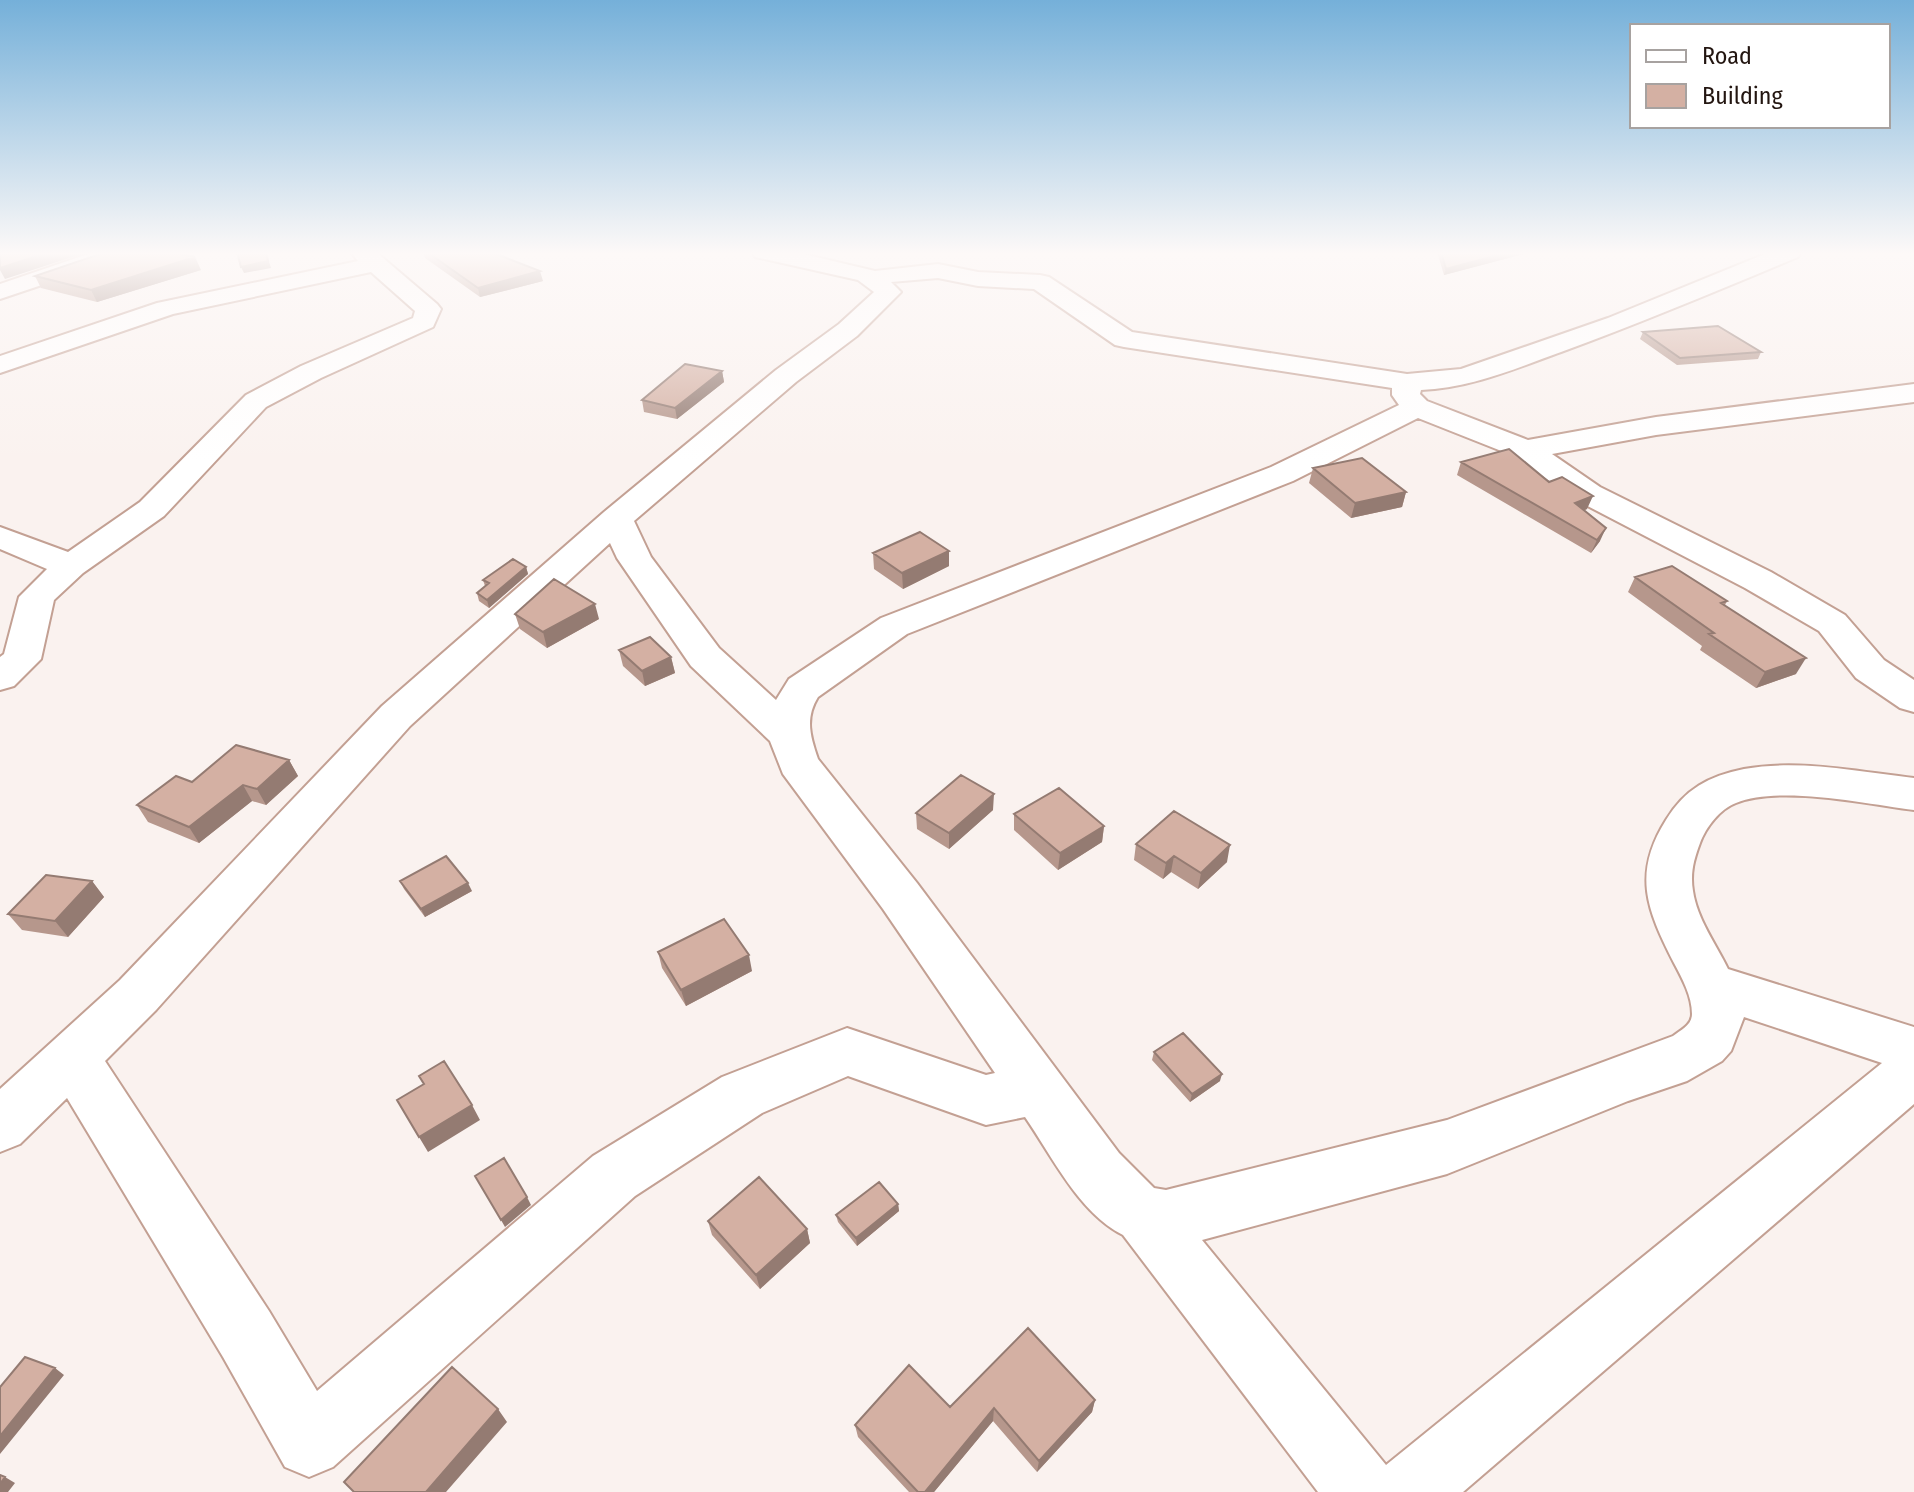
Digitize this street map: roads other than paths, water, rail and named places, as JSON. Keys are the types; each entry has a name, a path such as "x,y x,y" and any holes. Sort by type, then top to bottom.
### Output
{"street":[{"path":"0,365 126,322"},
{"path":"0,677 22,659 37,597 71,566 152,509 256,401 311,372 424,322"},
{"path":"0,1126 138,995 396,716 616,519 786,376 857,322"},
{"path":"1098,322 1124,339 1412,394 1525,450 1589,494 1758,580 1832,623 1870,669 1914,699"},
{"path":"1362,1492 1145,1217 1128,1207 1098,1173 900,896 798,764 789,735 789,711 803,688 894,626 1282,474 1412,394 1620,322"},
{"path":"0,342 8,343 11,348 0,357"},
{"path":"1525,450 1656,426 1914,393"},
{"path":"616,519 634,558 705,657 789,735"},
{"path":"0,537 71,566"},
{"path":"1145,1217 1166,1219 1187,1215 1446,1148 1688,1056 1713,1034 1719,1009 1672,911 1665,874 1677,840 1695,810 1721,791 1760,783 1914,794"},
{"path":"1710,985 1914,1050"},
{"path":"72,1057 246,1334 309,1443 614,1176 742,1095 847,1052 986,1100 1038,1089"},
{"path":"1409,1492 1914,1070"}]}
